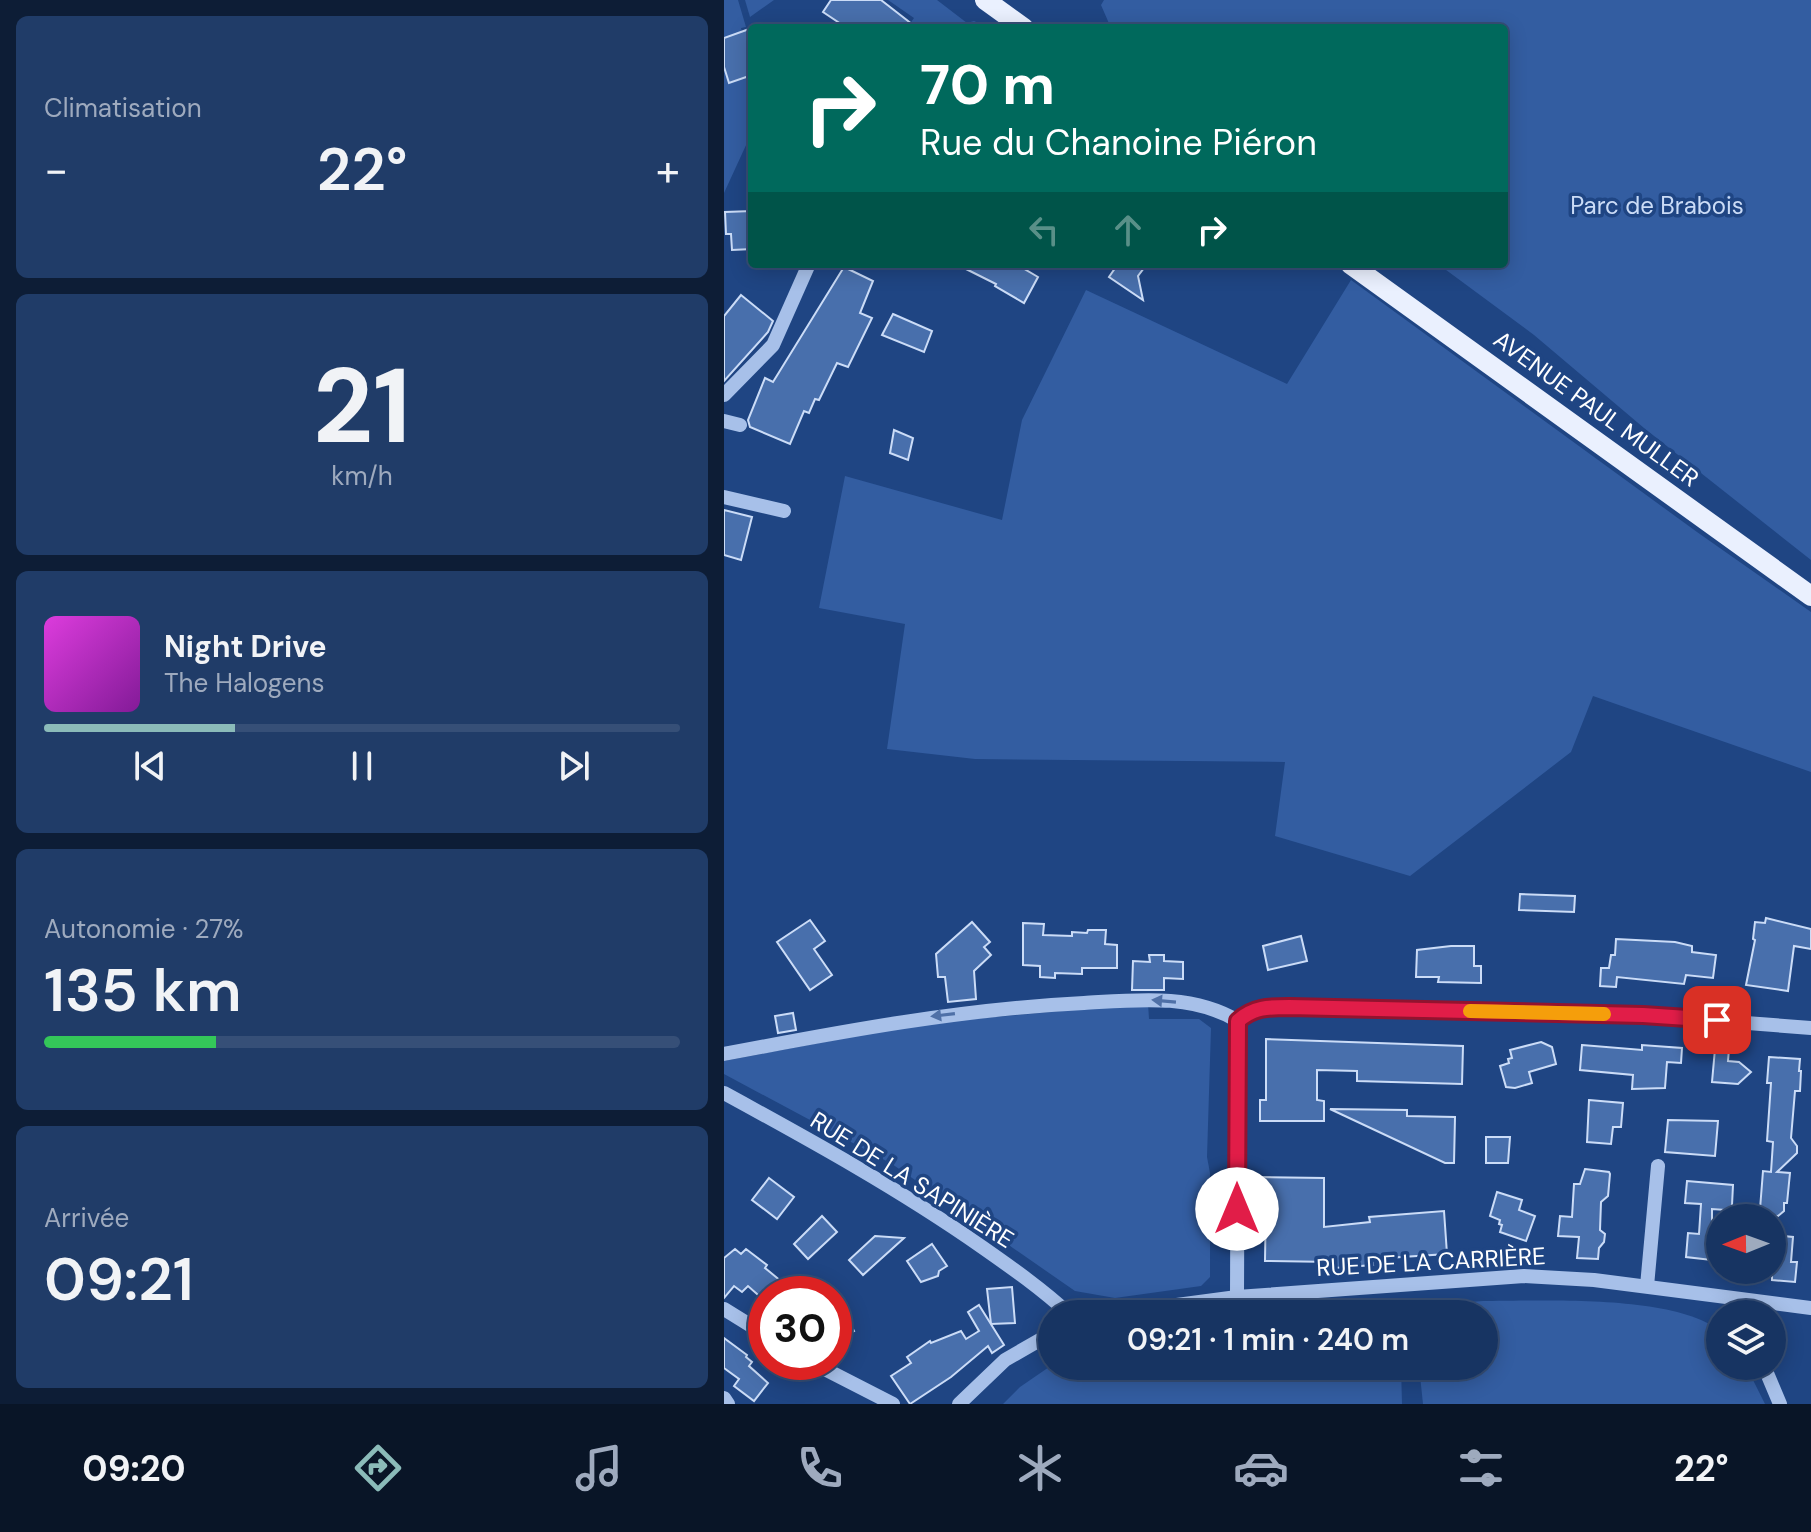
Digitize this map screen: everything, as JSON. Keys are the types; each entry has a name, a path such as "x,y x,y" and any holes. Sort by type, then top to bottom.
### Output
{"main road":[{"path":"985,0 1018,24"},
{"name":"AVENUE PAUL MULLER","path":"1356,268 1811,596"}],"street":[{"path":"724,395 773,345 807,268"},
{"path":"724,421 740,425"},
{"path":"724,497 784,511"},
{"path":"724,1054 905,1020 1043,1004 1164,1000 1216,1010 1238,1021"},
{"path":"1237,1297 1238,1021 1246,1013 1289,1007 1643,1015 1811,1028"},
{"name":"RUE DE LA SAPINIÈRE","path":"724,1093 838,1155 917,1203 1054,1300"},
{"path":"1647,1286 1658,1166"},
{"name":"RUE DE LA CARRIÈRE","path":"1214,1300 1524,1276 1572,1277 1647,1286 1715,1300"},
{"name":"RUE DE LA CARRIÈRE","path":"1786,1308 1811,1308"},
{"path":"724,1309 748,1324"},
{"path":"959,1404 1005,1360 1038,1341"},
{"path":"846,1380 893,1404"},
{"path":"1770,1380 1780,1404"},
{"path":"724,1398 728,1404"}],"green space":[{"path":"724,0 738,0 746,27 741,28 742,32 724,38"},
{"path":"745,0 774,0 750,17"},
{"path":"888,0 937,0 967,23 974,21 980,24 910,24 914,18"},
{"name":"Parc de Brabois","path":"1104,0 1811,0 1811,560 1644,428 1534,335 1443,268 1508,268 1508,24 1109,24 1101,5"},
{"path":"724,67 748,74 748,142 724,193"},
{"path":"1351,280 1811,612 1811,772 1593,696 1571,752 1410,876 1275,836 1285,762 975,759 887,749 905,624 819,608 845,476 1002,520 1022,420 1086,290 1287,384"},
{"path":"1148,1003 1149,1019 1199,1019 1211,1028 1207,1157 1210,1173 1210,1277 1201,1286 1115,1298 1075,1291 892,1164 724,1074 724,1061 920,1024"},
{"path":"1498,1301 1572,1301 1640,1305 1699,1319 1706,1323 1706,1380 1753,1380 1765,1404 1423,1404 1420,1380 1498,1380"},
{"path":"1038,1375 1038,1380 1401,1380 1402,1404 1003,1404"}],"building":[{"path":"831,0 881,0 912,24 841,24 823,12"},
{"path":"748,29 748,76 729,83 724,67 724,38"},
{"path":"748,211 748,249 732,250 731,234 726,234 725,212"},
{"path":"843,268 873,281 860,313 872,318 848,367 837,363 819,400 815,399 809,413 804,411 790,444 750,427 748,420 765,378 773,382"},
{"path":"964,268 1023,268 1038,277 1024,303"},
{"path":"1115,268 1144,268 1138,276 1143,300 1109,277"},
{"path":"741,295 773,321 768,332 724,381 724,316"},
{"path":"893,314 932,331 924,352 882,335"},
{"path":"894,430 913,438 908,460 890,453"},
{"path":"724,510 752,517 741,560 724,555"},
{"path":"1520,894 1575,896 1574,912 1519,910"},
{"path":"1766,918 1811,929 1811,949 1794,946 1788,991 1746,985 1755,940 1755,922 1765,923"},
{"path":"810,920 825,941 814,949 832,975 810,990 777,942"},
{"path":"972,922 990,942 984,947 991,955 974,971 976,999 948,1002 945,977 938,977 936,954"},
{"path":"1023,923 1044,924 1043,935 1072,936 1072,932 1106,930 1105,944 1117,945 1117,968 1082,968 1082,974 1055,973 1055,978 1040,977 1040,966 1023,965"},
{"path":"1301,936 1307,961 1268,970 1263,946"},
{"path":"1616,939 1675,942 1692,946 1692,952 1716,955 1713,978 1686,975 1684,984 1617,977 1616,987 1600,986 1601,968 1609,968 1611,955 1615,955"},
{"path":"1474,946 1474,966 1481,966 1481,983 1438,982 1439,977 1416,977 1417,950"},
{"path":"1149,955 1164,955 1164,961 1183,962 1183,979 1164,978 1164,990 1132,990 1133,961 1150,962"},
{"path":"793,1013 796,1030 778,1033 775,1016"},
{"path":"1266,1039 1463,1046 1462,1084 1357,1081 1357,1071 1317,1070 1317,1100 1324,1101 1324,1121 1260,1121 1260,1100 1266,1100"},
{"path":"1541,1042 1552,1047 1556,1064 1529,1072 1532,1083 1506,1087 1500,1066 1509,1063 1508,1059 1512,1058 1510,1050"},
{"path":"1582,1045 1642,1050 1642,1045 1682,1048 1681,1063 1667,1062 1665,1088 1632,1089 1633,1075 1580,1070"},
{"path":"1715,1049 1729,1049 1728,1061 1739,1062 1751,1072 1738,1084 1712,1082"},
{"path":"1769,1057 1800,1059 1800,1091 1795,1091 1791,1138 1797,1146 1797,1153 1777,1172 1790,1173 1787,1203 1784,1204 1760,1204 1763,1171 1771,1172 1773,1142 1767,1141 1771,1083 1767,1083"},
{"path":"1589,1100 1623,1103 1621,1127 1613,1127 1611,1144 1587,1142"},
{"path":"1330,1109 1407,1110 1407,1116 1455,1117 1454,1163 1445,1163"},
{"path":"1668,1120 1718,1121 1715,1156 1665,1152"},
{"path":"1486,1137 1510,1137 1508,1163 1486,1163"},
{"path":"1585,1169 1610,1174 1608,1196 1601,1202 1600,1230 1605,1234 1598,1259 1577,1258 1579,1237 1558,1236 1560,1216 1572,1217 1574,1184 1580,1184"},
{"path":"1260,1177 1324,1178 1324,1227 1370,1222 1369,1217 1444,1211 1447,1254 1372,1259 1373,1265 1334,1268 1333,1262 1265,1261 1266,1198 1259,1198"},
{"path":"769,1178 794,1197 777,1219 752,1200"},
{"path":"1687,1181 1733,1185 1732,1204 1706,1204 1706,1259 1686,1257 1688,1233 1699,1234 1701,1204 1685,1203"},
{"path":"1497,1192 1522,1200 1519,1210 1535,1216 1526,1241 1500,1232 1500,1220 1490,1216"},
{"path":"822,1216 837,1232 808,1259 794,1244"},
{"path":"875,1236 904,1238 863,1275 849,1260"},
{"path":"1786,1236 1793,1237 1791,1262 1797,1262 1795,1282 1786,1281"},
{"path":"932,1244 947,1266 939,1271 938,1276 921,1282 907,1261"},
{"path":"735,1249 741,1254 746,1249 767,1265 765,1268 775,1276 748,1276 748,1286 742,1292 734,1286 724,1298 724,1258"},
{"path":"1012,1287 1015,1323 991,1324 987,1289"},
{"path":"979,1305 1004,1345 992,1353 988,1346 951,1377 910,1404 891,1376 911,1363 907,1357 930,1341 961,1331 966,1339 979,1331 968,1312"},
{"path":"724,1338 747,1355 748,1380 765,1380 768,1383 754,1401 734,1386 739,1379 724,1368"}],"slow traffic":[{"path":"1470,1011 1604,1014"}],"route":[{"path":"1237,1209 1238,1021 1246,1013 1262,1008 1289,1007 1643,1015 1717,1020"}]}
